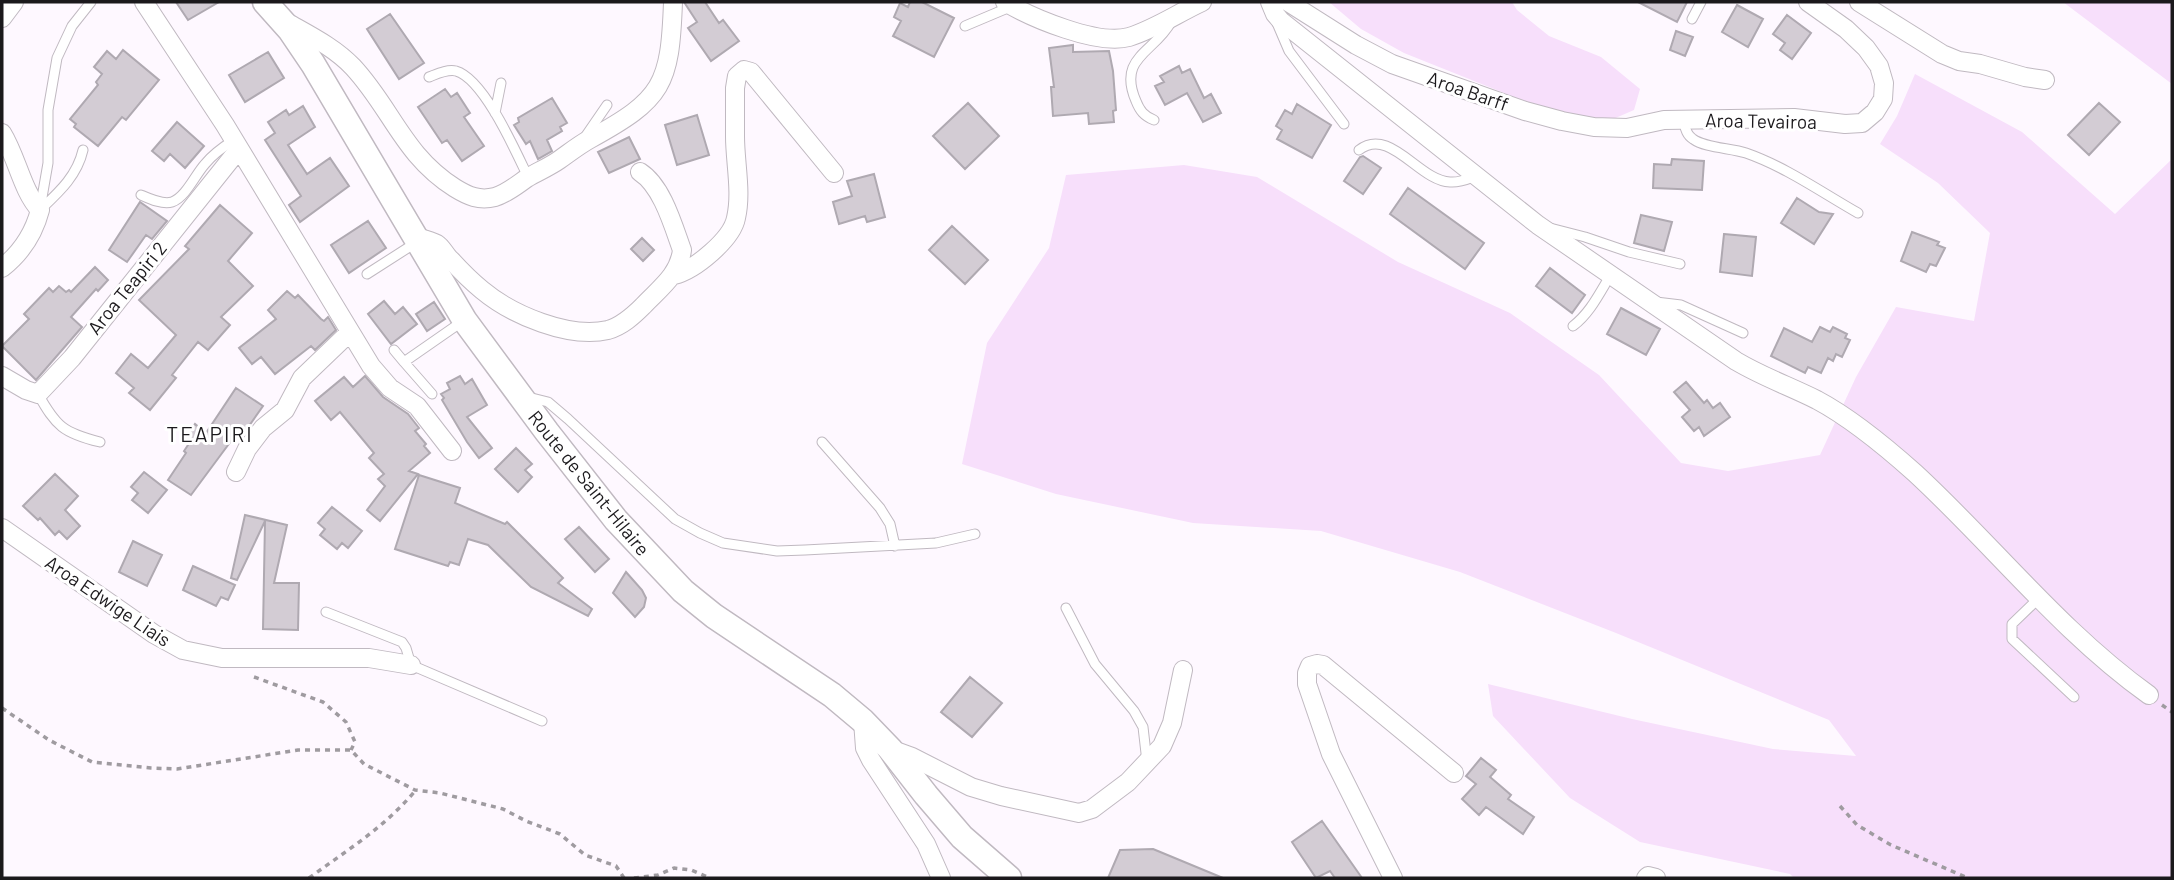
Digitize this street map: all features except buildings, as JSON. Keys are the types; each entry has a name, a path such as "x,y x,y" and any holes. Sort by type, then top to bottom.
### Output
{"main road":[{"name":"Route de Saint-Hilaire","path":"273,11 313,64 464,320 615,520 683,592 714,616 832,695 863,721 890,749 962,837 1009,878"}],"street":[{"path":"2,18 14,2"},
{"path":"144,2 237,144 371,366 390,388 417,406 452,452"},
{"path":"273,11 334,50 353,67 415,154 450,185 468,196 482,199 497,197 632,115 648,101 659,87 666,70 673,2"},
{"path":"1009,4 1064,27 1106,40 1126,38 1202,2"},
{"name":"Aroa Tevairoa","path":"1664,120 1794,118 1844,124 1862,123 1875,113 1883,99 1884,83 1879,66 1866,48 1846,29 1808,2"},
{"path":"1859,2 1942,54 2025,78 2045,80"},
{"path":"1278,6 1364,89 1538,225 1708,343 1765,378 1816,400 1840,414 1913,472 1980,537 2038,599 2131,683 2149,695"},
{"name":"Aroa Barff","path":"1278,6 1392,64 1525,111 1594,127 1627,128 1664,120"},
{"path":"674,275 685,272 701,261 731,230 736,218 738,195 735,88 737,76 744,70 751,72 834,173"},
{"path":"2,133 12,149 28,192 40,210 36,225 24,246 2,268"},
{"name":"Aroa Teapiri 2","path":"38,394 72,358 237,144"},
{"path":"417,239 438,244 484,292 504,306 540,321 576,331 609,330 622,324 674,275 681,260 682,250 656,188 648,177 639,172"},
{"path":"236,472 247,449 263,428 285,410 302,378 350,332"},
{"path":"2,376 38,394"},
{"name":"Aroa Edwige Liais","path":"2,528 154,634 183,650 222,658 369,658 411,665"},
{"path":"1393,878 1331,754 1307,684 1310,666 1323,665 1454,773"},
{"path":"890,749 912,757 971,787 1079,813 1093,809 1128,782 1162,746 1172,723 1183,670"},
{"path":"863,721 865,748 926,844 941,878"},
{"path":"1646,878 1656,878"}],"lane":[{"path":"40,210 48,163 50,99 57,58 72,26 91,2"},
{"path":"1692,19 1701,2"},
{"path":"965,26 1009,4"},
{"path":"1278,6 1281,36 1289,51 1344,124"},
{"path":"1154,120 1145,116 1138,105 1129,78 1132,65 1138,56 1165,32 1173,17"},
{"path":"429,77 455,71 467,78 495,113 515,147 528,177"},
{"path":"495,113 501,83"},
{"path":"581,144 607,105"},
{"path":"1683,120 1686,131 1693,140 1744,153 1768,163 1817,188 1857,213"},
{"path":"1359,150 1376,142 1389,147 1447,183 1461,182 1476,176"},
{"path":"141,195 160,202 172,202 221,148 237,144"},
{"path":"40,210 72,176 80,163 83,149"},
{"path":"1538,225 1585,237 1629,253 1680,264"},
{"path":"367,274 417,239"},
{"path":"1573,326 1593,305 1610,276"},
{"path":"1651,303 1681,305 1743,333"},
{"path":"404,362 464,320"},
{"path":"394,350 432,394"},
{"path":"38,394 47,411 60,426 76,436 100,442"},
{"path":"519,395 548,402 676,519 723,543 777,551 936,543 975,534"},
{"path":"822,442 880,508 890,524 895,545"},
{"path":"2038,599 2012,624 2012,639 2074,698"},
{"path":"1066,608 1095,664 1134,711 1143,727 1147,764"},
{"path":"326,612 402,642 411,665 542,721"}],"path":[{"path":"251,677 323,702 345,722 355,742 351,750"},
{"path":"2,708 49,740 92,762 177,769 298,750 351,750 364,764 415,790 440,793 503,809 560,834 585,855 616,866 624,878"},
{"path":"309,878 378,828 400,809 415,790"},
{"path":"1840,806 1857,825 1891,845 1968,878"},
{"path":"635,878 659,875 674,868 691,870 710,878"}],"shaded area":[{"path":"1329,2 1512,2 1517,10 1549,36 1601,57 1640,89 1634,110 1604,123 1549,111 1404,53 1361,29"},
{"path":"2063,2 2172,2 2172,84"},
{"path":"1915,74 2022,132 2115,214 2172,159 2172,878 1794,878 1790,874 1640,842 1570,798 1493,716 1488,684 1632,719 1773,749 1856,756 1829,720 1460,572 1321,531 1193,523 1056,494 962,464 987,343 1049,248 1066,175 1184,165 1257,177 1398,262 1510,313 1599,375 1681,463 1728,471 1820,455 1856,377 1896,307 1974,321 1990,233 1938,183 1880,144 1897,116"}],"district":[{"name":"TEAPIRI","path":"210,435"}]}
